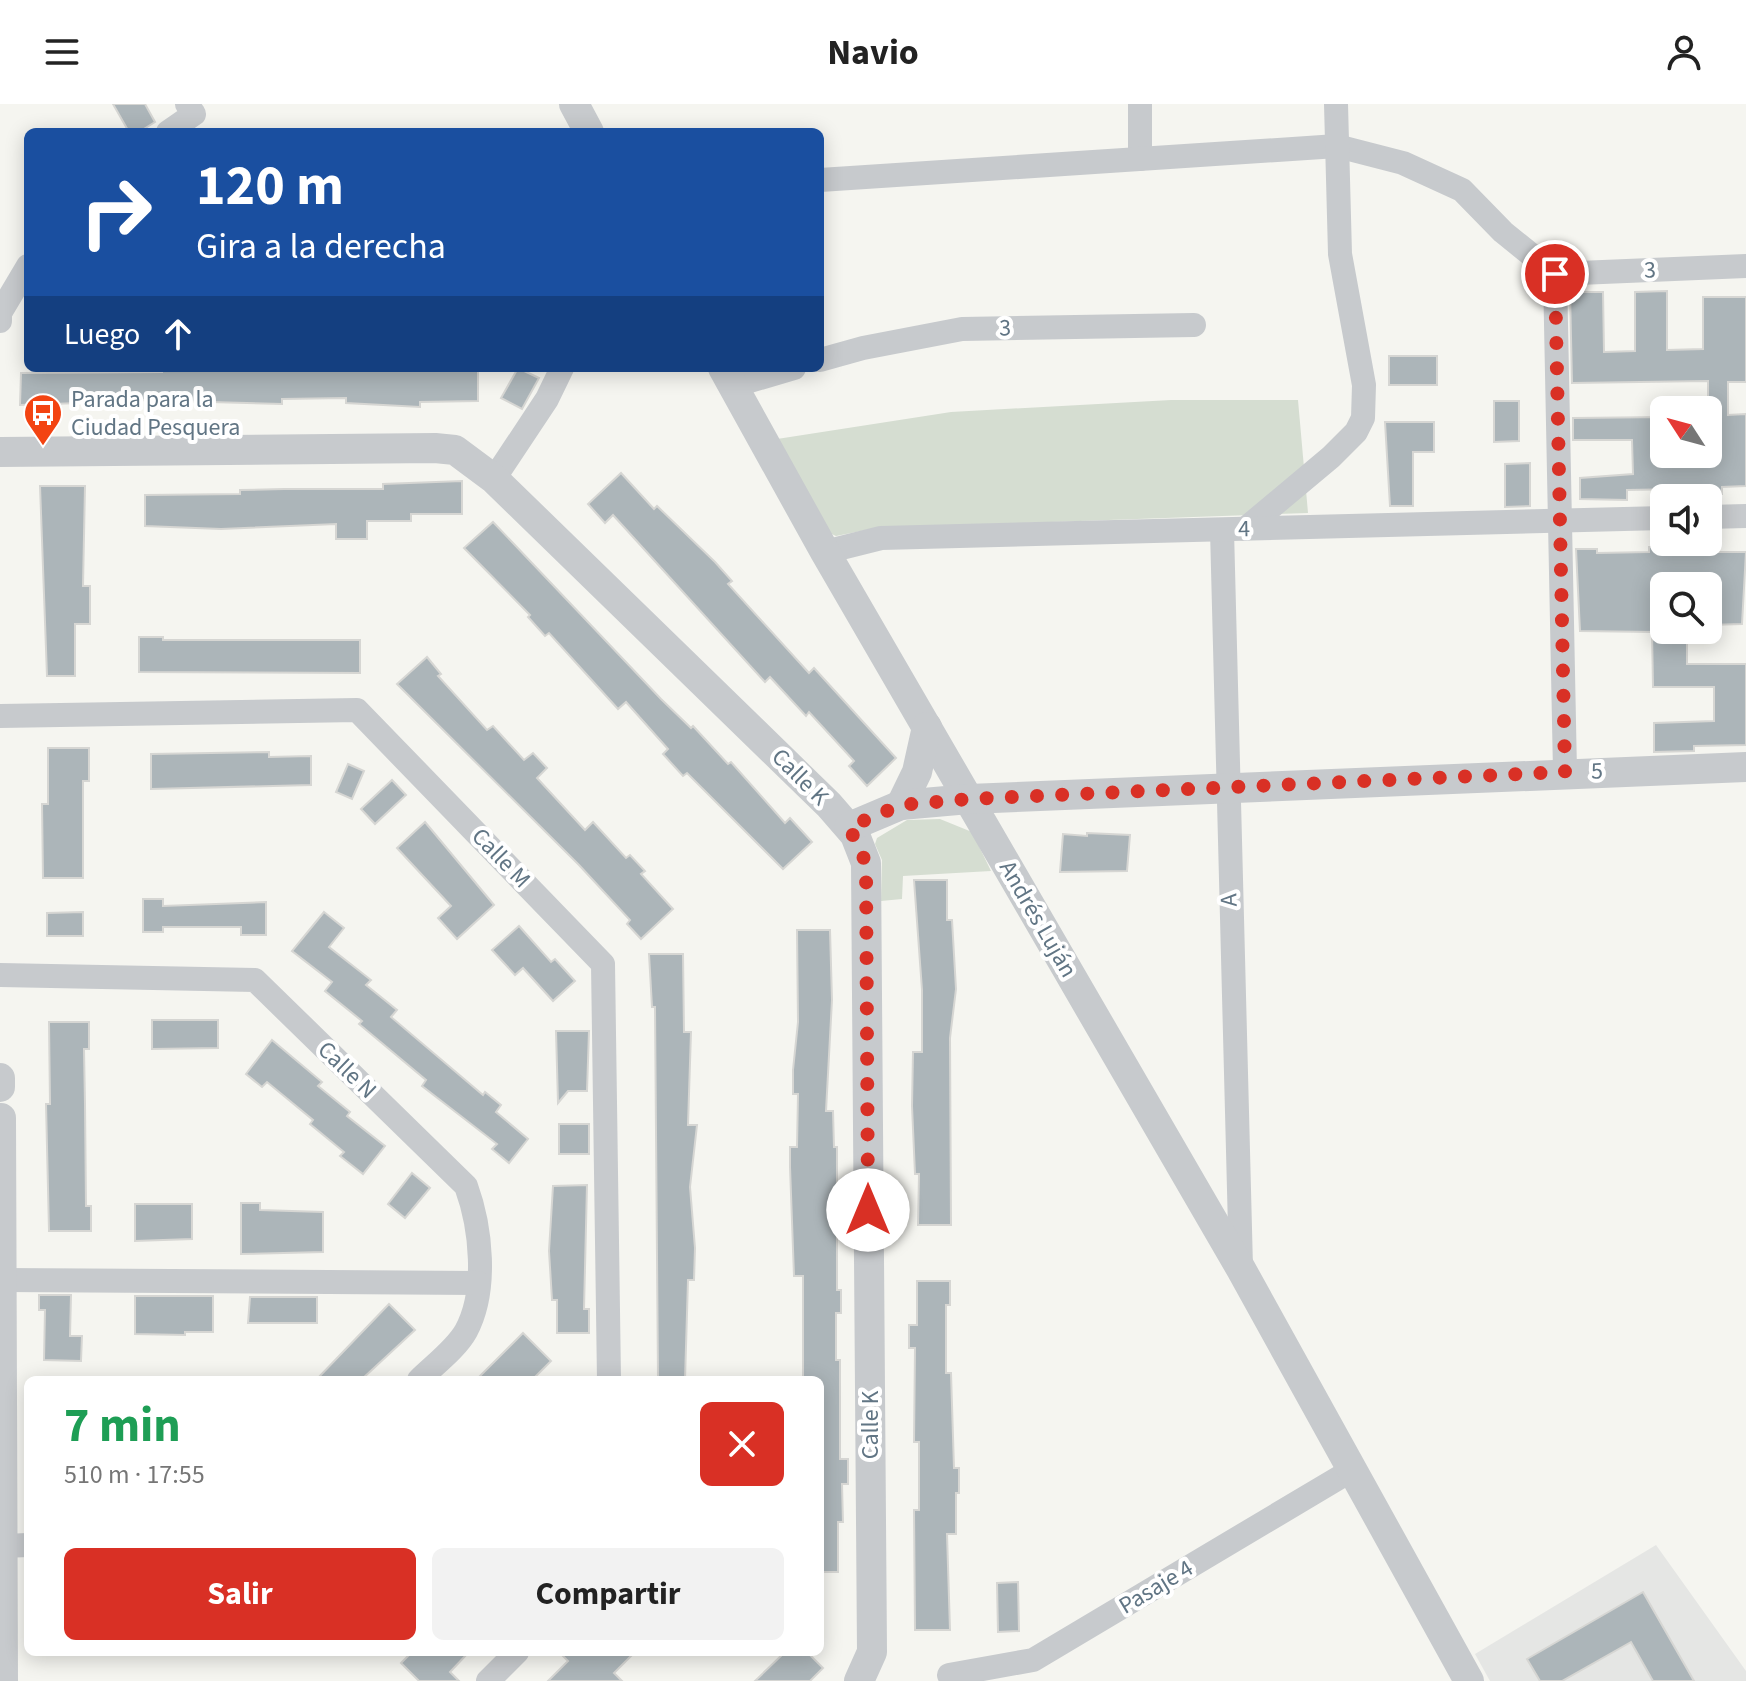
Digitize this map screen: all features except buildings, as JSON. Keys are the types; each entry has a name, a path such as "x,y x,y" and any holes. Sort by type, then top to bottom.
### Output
{"street":[{"path":"574,104 587,128"},
{"path":"1140,104 1140,159"},
{"path":"1234,529 1331,457 1356,432 1363,418 1364,385 1340,254 1336,104"},
{"path":"172,128 190,109"},
{"path":"824,180 1337,146 1403,163 1462,190 1503,232 1555,274 1565,772"},
{"name":"3","path":"1555,274 1746,266"},
{"path":"0,321 0,313 17,270"},
{"name":"3","path":"824,359 962,329 1194,325"},
{"path":"494,479 547,399 560,372"},
{"path":"728,377 765,372"},
{"name":"Andrés Luján","path":"728,377 825,552 1241,1269 1469,1681"},
{"name":"Calle K","path":"0,452 455,450 494,479 849,827 866,863 872,1652 859,1681"},
{"path":"1722,517 1746,516"},
{"name":"4","path":"825,552 881,538 1650,518"},
{"name":"A","path":"1234,529 1226,786 1241,1269"},
{"name":"Calle M","path":"0,716 357,710 603,964 609,1376"},
{"path":"901,805 917,772 927,727"},
{"name":"5","path":"849,827 901,805 969,799 1565,772 1746,767"},
{"name":"Calle N","path":"0,975 255,980 466,1186 477,1217 478,1283 465,1332 423,1376"},
{"path":"0,1078 2,1280 15,1546 3,1681"},
{"path":"2,1280 478,1283"},
{"name":"Pasaje 4","path":"949,1675 1033,1660 1352,1470"},
{"path":"488,1681 513,1656"}],"shaded area":[{"path":"1171,400 1298,400 1308,513 876,528 836,536 823,530 777,439 951,412"},
{"path":"940,819 972,832 991,871 903,876 902,899 881,901 882,860 875,844 877,838 907,820"},
{"path":"1656,1545 1746,1671 1746,1681 1490,1681 1475,1654"}],"place":[{"name":"Parada para la Ciudad Pesquera","path":"43,447"}],"route":[{"path":"868,1210 866,863 849,827 901,805 969,799 1565,772 1555,274"}]}
